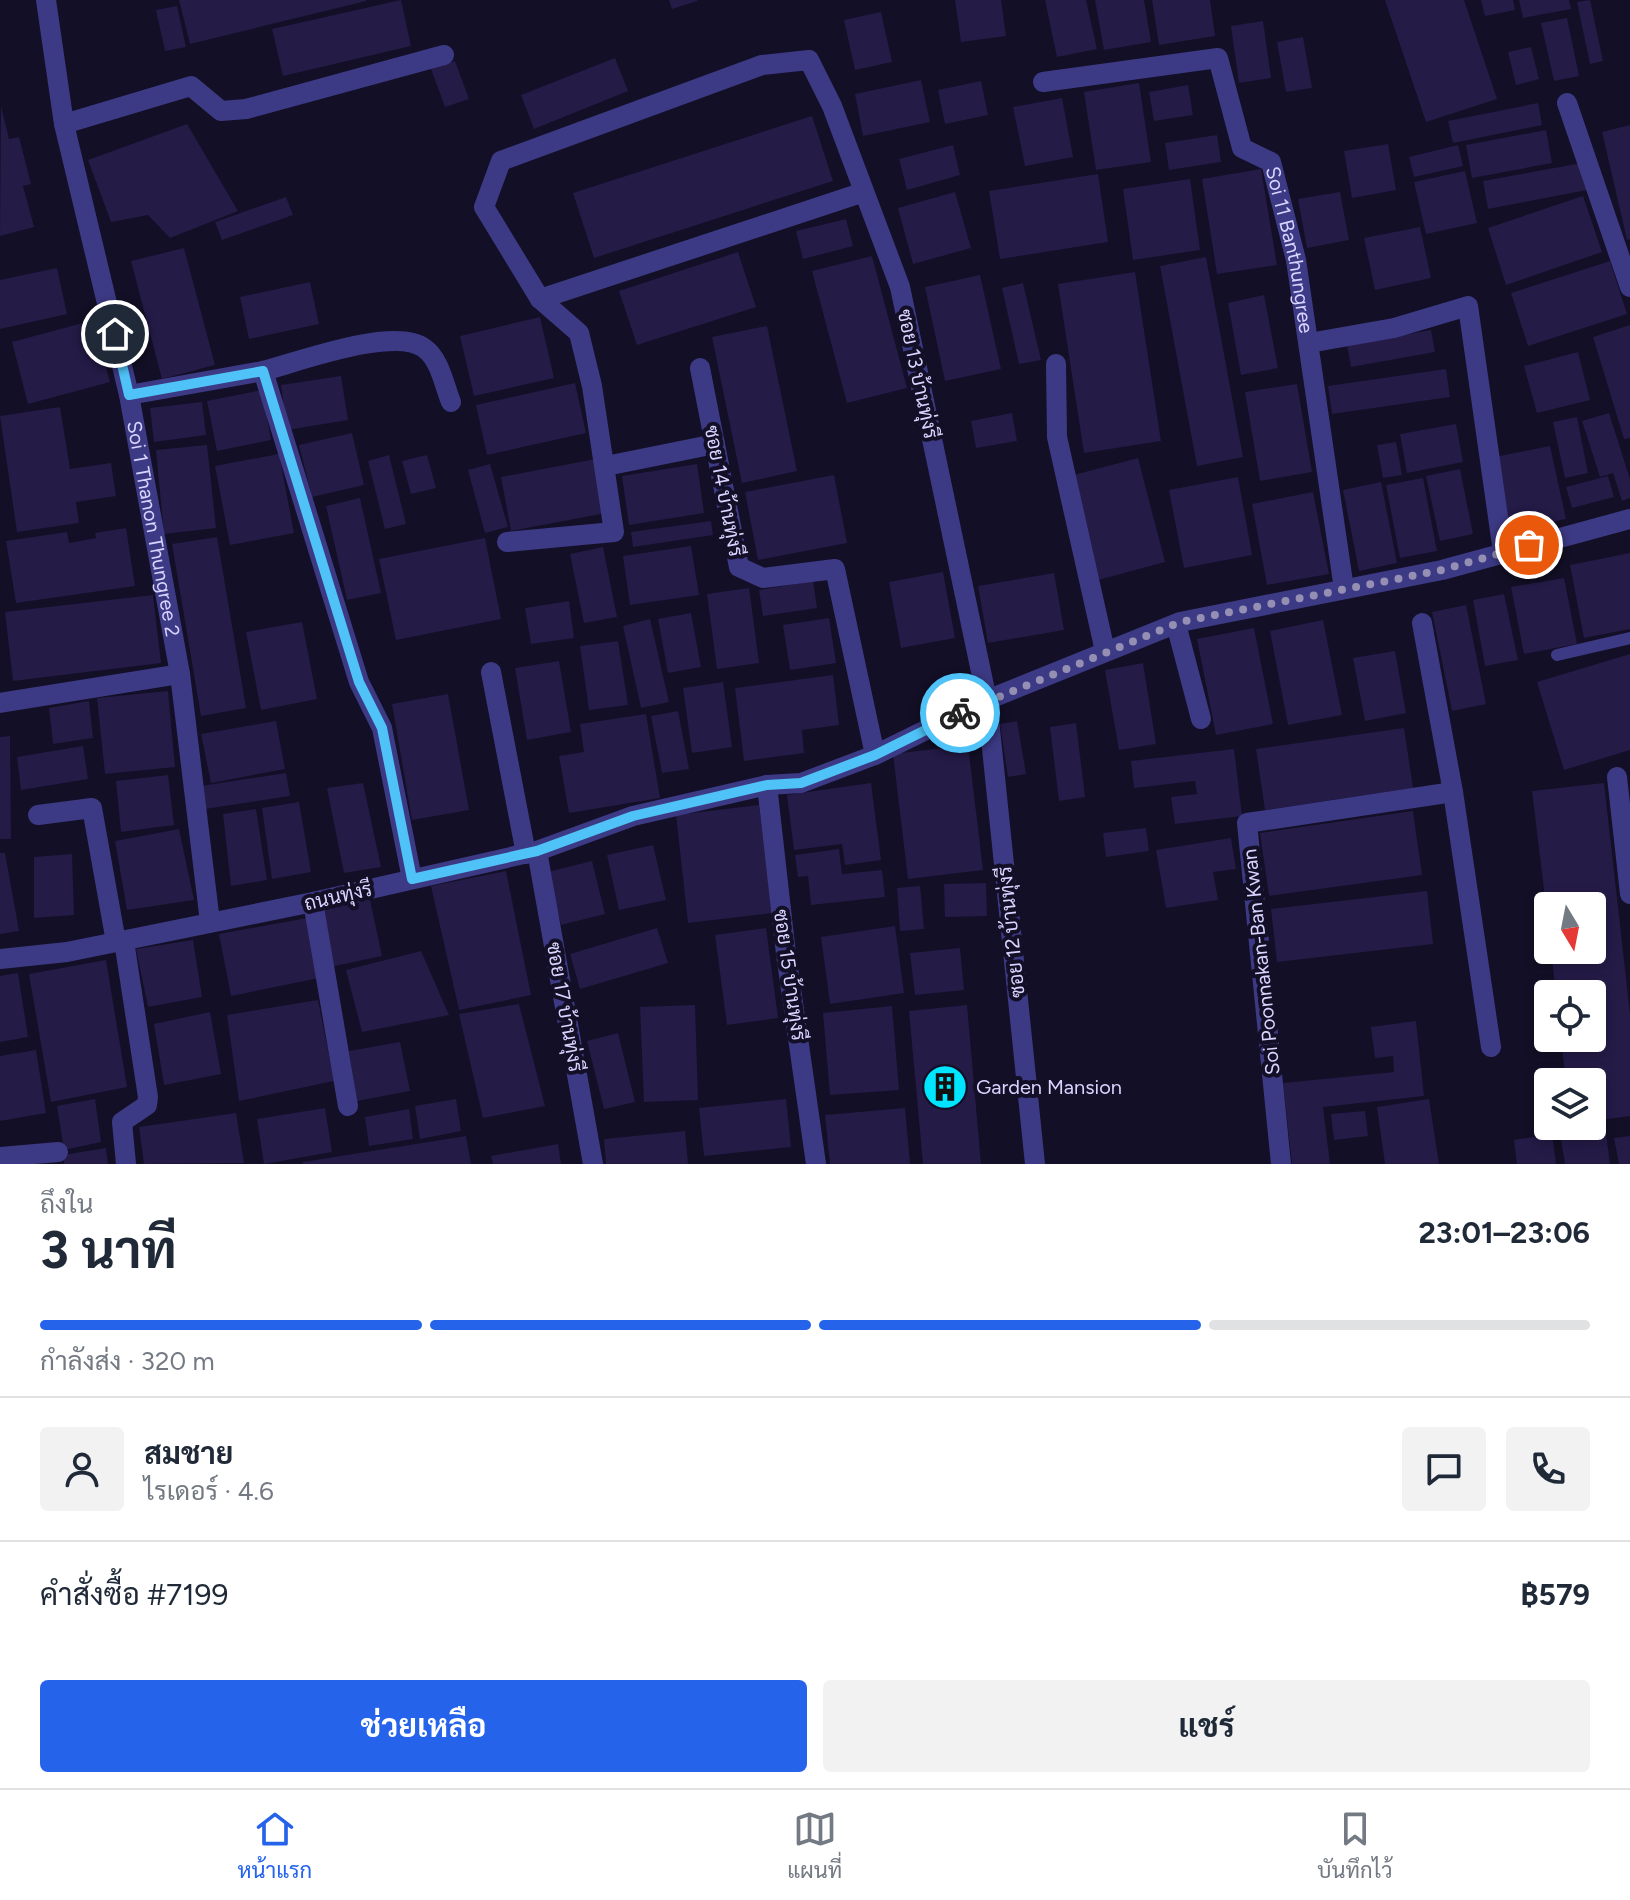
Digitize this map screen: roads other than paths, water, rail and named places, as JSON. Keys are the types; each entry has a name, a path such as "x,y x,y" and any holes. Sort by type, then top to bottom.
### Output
{"street":[{"name":"Soi 1 Thanon Thungree 2","path":"46,0 64,124 129,395 180,674 210,922"},
{"path":"64,124 191,86 211,106 221,111 234,111 444,55"},
{"name":"Soi 11 Banthungree","path":"1043,82 1218,58 1242,148 1271,162 1296,260 1309,343 1315,411 1344,589"},
{"name":"ซอย 13 บ้านทุ่งรี","path":"540,299 484,207 501,161 762,65 809,60 832,106 900,287 987,700"},
{"path":"1567,103 1630,287"},
{"path":"540,299 864,192"},
{"path":"507,542 614,532 606,466 579,333 540,299"},
{"path":"1309,343 1394,328 1468,306 1503,552"},
{"path":"129,395 263,371 372,344 411,341 426,349 436,362 451,402"},
{"path":"1056,364 1057,437 1105,651"},
{"name":"ซอย 14 บ้านทุ่งรี","path":"700,368 739,567 763,578 835,569 875,755"},
{"path":"263,371 359,682 382,728 412,879"},
{"path":"606,466 715,444"},
{"name":"ถนนทุ่งรี","path":"0,959 120,942 313,902 532,852 633,816 767,785 801,783 875,755 987,700 1176,624 1442,570 1630,519"},
{"path":"1422,623 1453,792 1491,1047"},
{"path":"1176,624 1201,719"},
{"name":"ซอย 17 บ้านทุ่งรี","path":"491,672 532,852 593,1164"},
{"path":"0,703 180,674"},
{"name":"ซอย 12 บ้านทุ่งรี","path":"987,700 1035,1164"},
{"path":"1617,777 1630,894"},
{"name":"ซอย 15 บ้านทุ่งรี","path":"767,785 786,954 816,1164"},
{"name":"Soi Poonnakan-Ban Kwan","path":"1281,1164 1247,823 1453,792"},
{"path":"38,815 92,808 148,1097 147,1105 122,1122 126,1164"},
{"path":"313,902 348,1106"},
{"path":"0,1157 58,1152"}],"lane":[{"path":"1557,655 1630,638"}],"place":[{"name":"Garden Mansion","path":"945,1087"}]}
